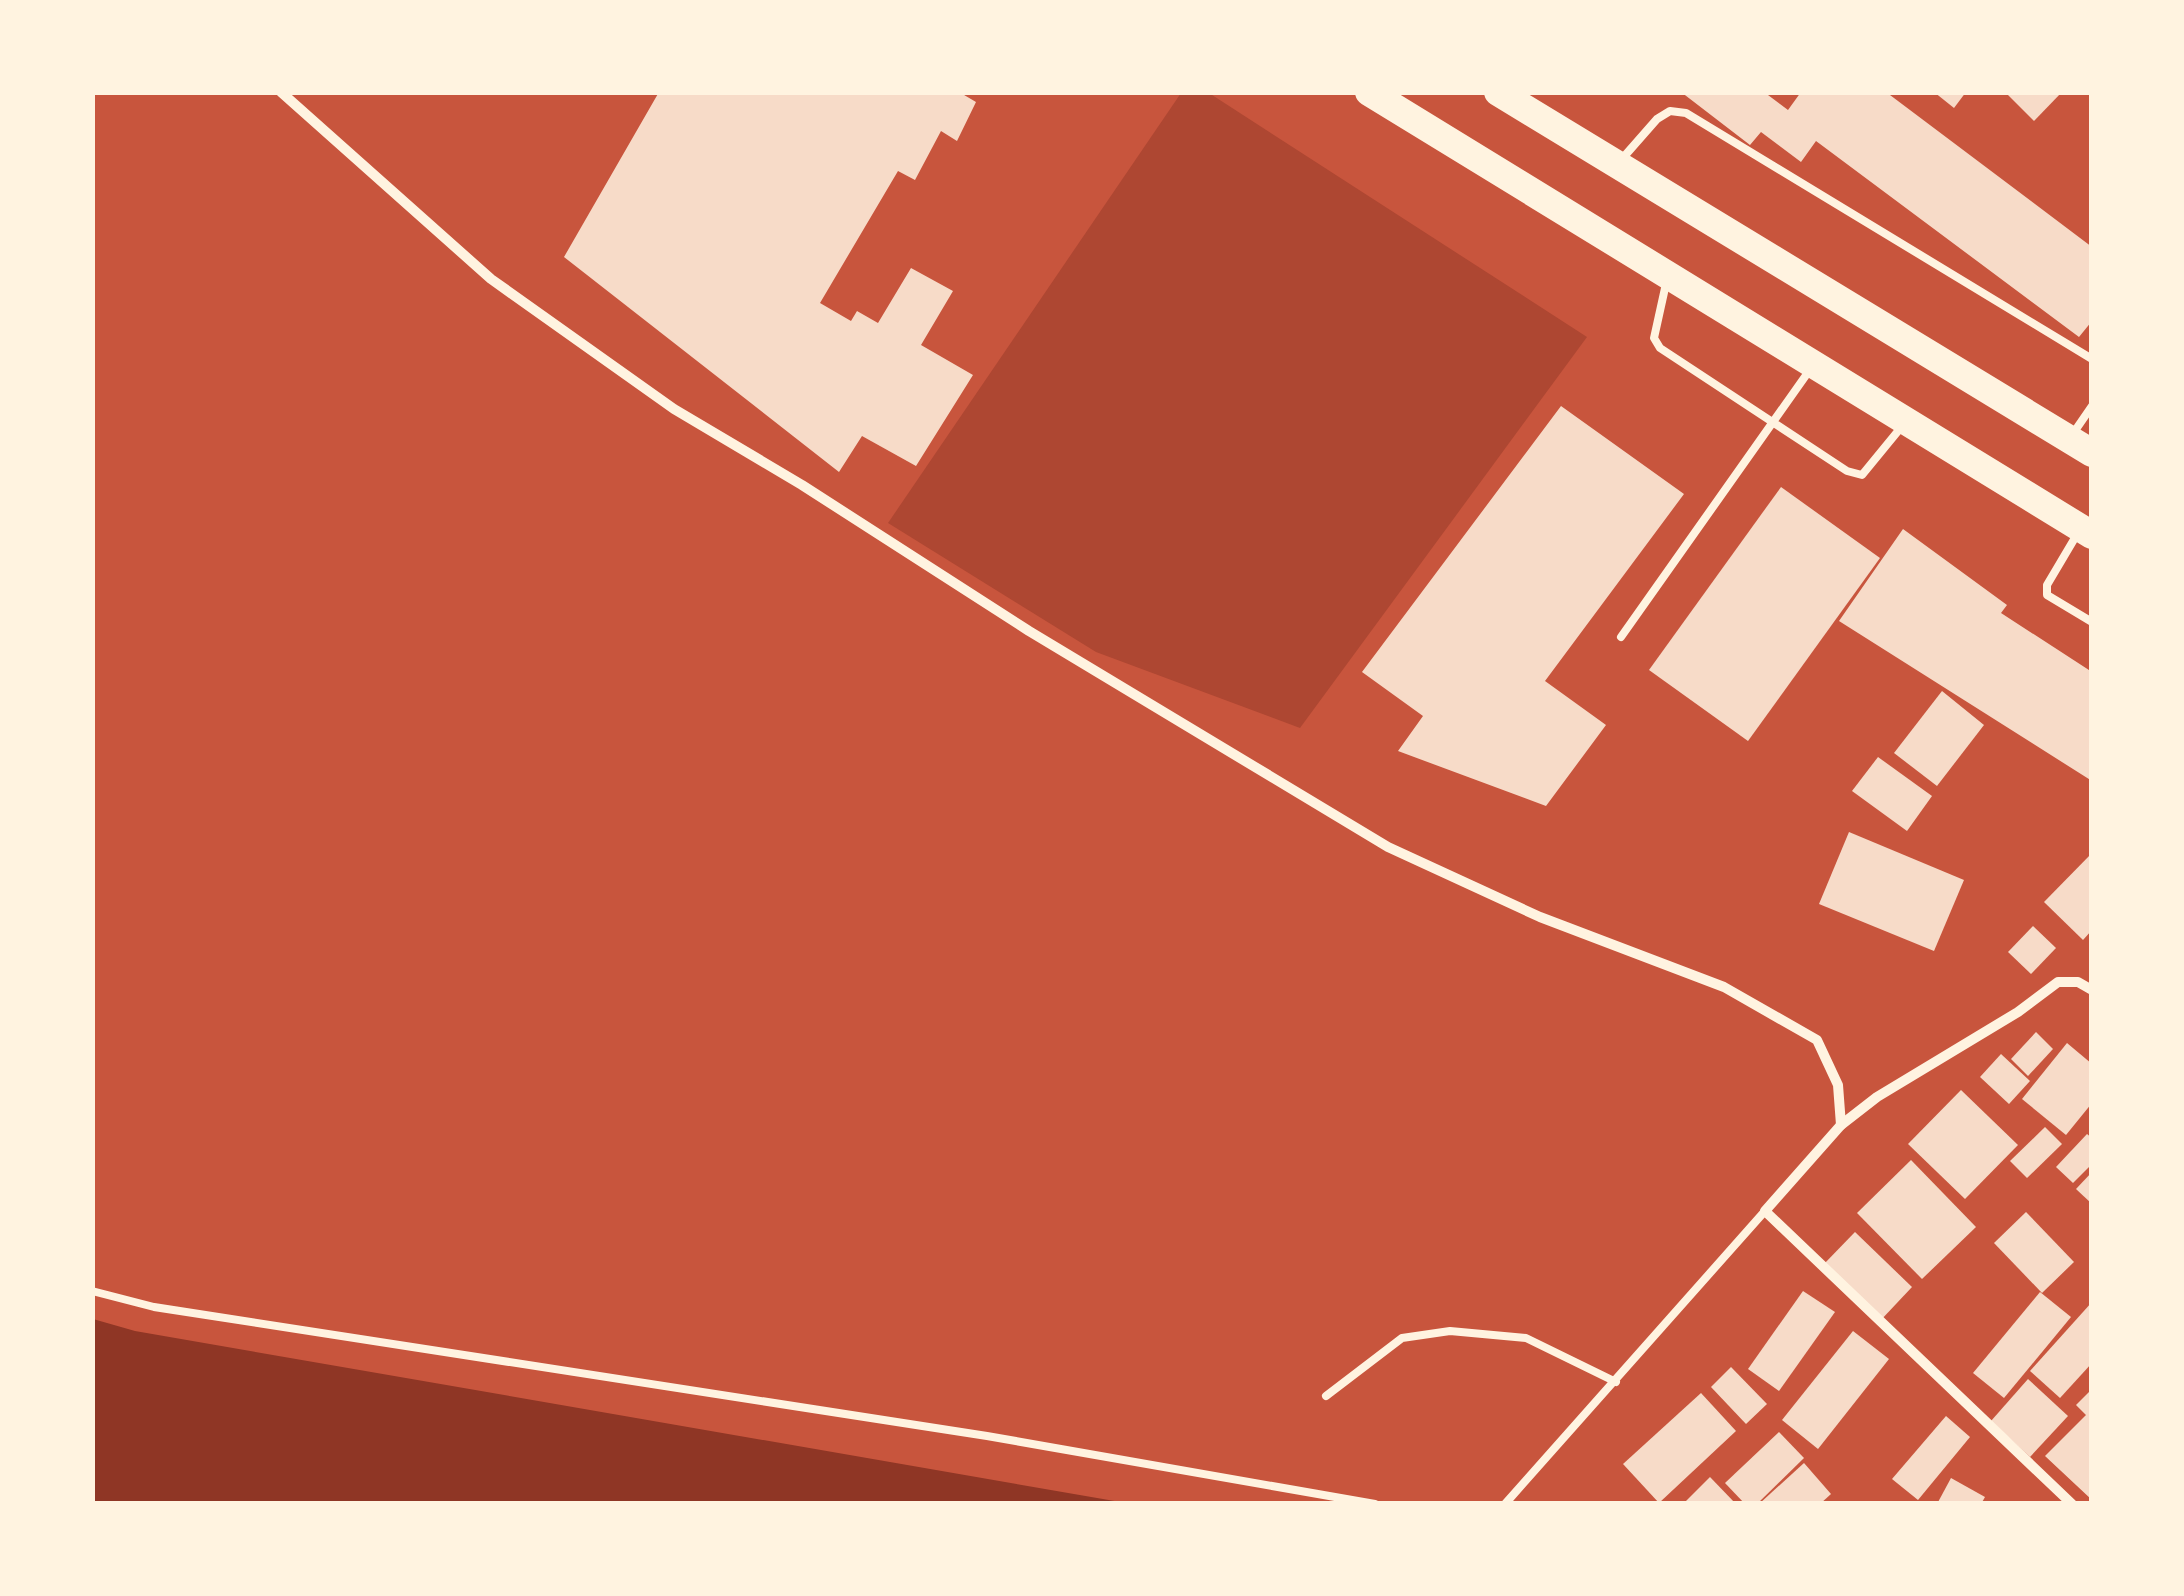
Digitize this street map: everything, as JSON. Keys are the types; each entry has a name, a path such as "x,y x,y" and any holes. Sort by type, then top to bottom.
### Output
{"highway":[{"path":"1369,92 2086,532"},
{"path":"1498,92 2080,446"}],"street":[{"path":"280,92 491,279 674,409 802,485 1029,632 1388,847 1540,918 1724,987 1817,1040 1838,1085 1840,1126"},
{"path":"2072,1504 1765,1211 1840,1126 1877,1097 2018,1012 2058,982 2078,982 2092,990"}],"lane":[{"path":"1618,164 1658,118 1670,110 1686,113 2092,359"},
{"path":"1668,276 1654,338 1660,348 1846,471 1862,475 1906,422"},
{"path":"1621,637 1813,366"},
{"path":"2080,446 2092,406"},
{"path":"2086,532 2046,584 2047,595 2092,622"},
{"path":"1505,1504 1765,1211"},
{"path":"92,1292 154,1307 988,1436 1375,1504"},
{"path":"1326,1396 1402,1338 1450,1331 1526,1338 1616,1382"}],"shaded area":[{"path":"1181,93 1209,93 1587,337 1300,728 1096,652 888,523"},
{"path":"93,1319 135,1331 1126,1503 93,1503"}],"building":[{"path":"659,92 959,92 976,102 957,141 941,131 915,180 898,171 820,303 851,321 857,311 878,323 911,268 953,291 921,345 973,375 916,466 862,436 839,472 564,257"},
{"path":"1681,92 1764,92 1788,110 1801,92 1886,92 2092,247 2092,321 2079,337 1816,141 1801,162 1761,132 1750,145"},
{"path":"1934,92 1966,92 1954,108"},
{"path":"2005,92 2062,92 2034,121"},
{"path":"1561,406 1684,494 1545,681 1606,725 1546,806 1398,751 1423,716 1362,672"},
{"path":"1781,487 1880,558 1748,741 1649,670"},
{"path":"1903,529 2007,605 2001,613 2092,672 2092,781 1839,621"},
{"path":"1942,691 1984,725 1937,786 1894,753"},
{"path":"1878,757 1932,796 1907,831 1852,791"},
{"path":"1849,832 1964,880 1934,951 1819,904"},
{"path":"2092,853 2092,930 2083,940 2044,902"},
{"path":"2033,926 2056,948 2031,974 2008,952"},
{"path":"2036,1032 2053,1049 2028,1076 2011,1059"},
{"path":"2067,1043 2092,1064 2092,1103 2066,1135 2022,1099"},
{"path":"2001,1054 2030,1081 2009,1104 1980,1077"},
{"path":"1961,1090 2018,1145 1965,1199 1908,1144"},
{"path":"2045,1127 2062,1144 2027,1178 2010,1161"},
{"path":"2087,1134 2092,1138 2092,1164 2073,1183 2056,1167"},
{"path":"1911,1160 1976,1227 1922,1279 1857,1213"},
{"path":"2092,1172 2092,1204 2076,1189"},
{"path":"2026,1212 2074,1262 2042,1293 1994,1243"},
{"path":"1855,1232 1912,1287 1880,1321 1823,1265"},
{"path":"1803,1291 1835,1312 1779,1391 1748,1369"},
{"path":"2040,1292 2071,1317 2004,1398 1973,1373"},
{"path":"2092,1302 2092,1363 2060,1398 2030,1371"},
{"path":"1853,1331 1889,1359 1818,1449 1782,1420"},
{"path":"1731,1367 1767,1404 1746,1424 1711,1387"},
{"path":"2028,1379 2068,1416 2030,1457 1991,1421"},
{"path":"2092,1389 2092,1500 2045,1456 2086,1415 2076,1405"},
{"path":"1701,1393 1736,1431 1659,1503 1623,1464"},
{"path":"1946,1416 1970,1437 1918,1500 1892,1479"},
{"path":"1779,1432 1804,1458 1757,1504 1745,1504 1725,1483"},
{"path":"1804,1463 1831,1494 1820,1504 1759,1504"},
{"path":"1710,1477 1736,1504 1683,1504"},
{"path":"1951,1478 1985,1497 1981,1504 1937,1504"}]}
